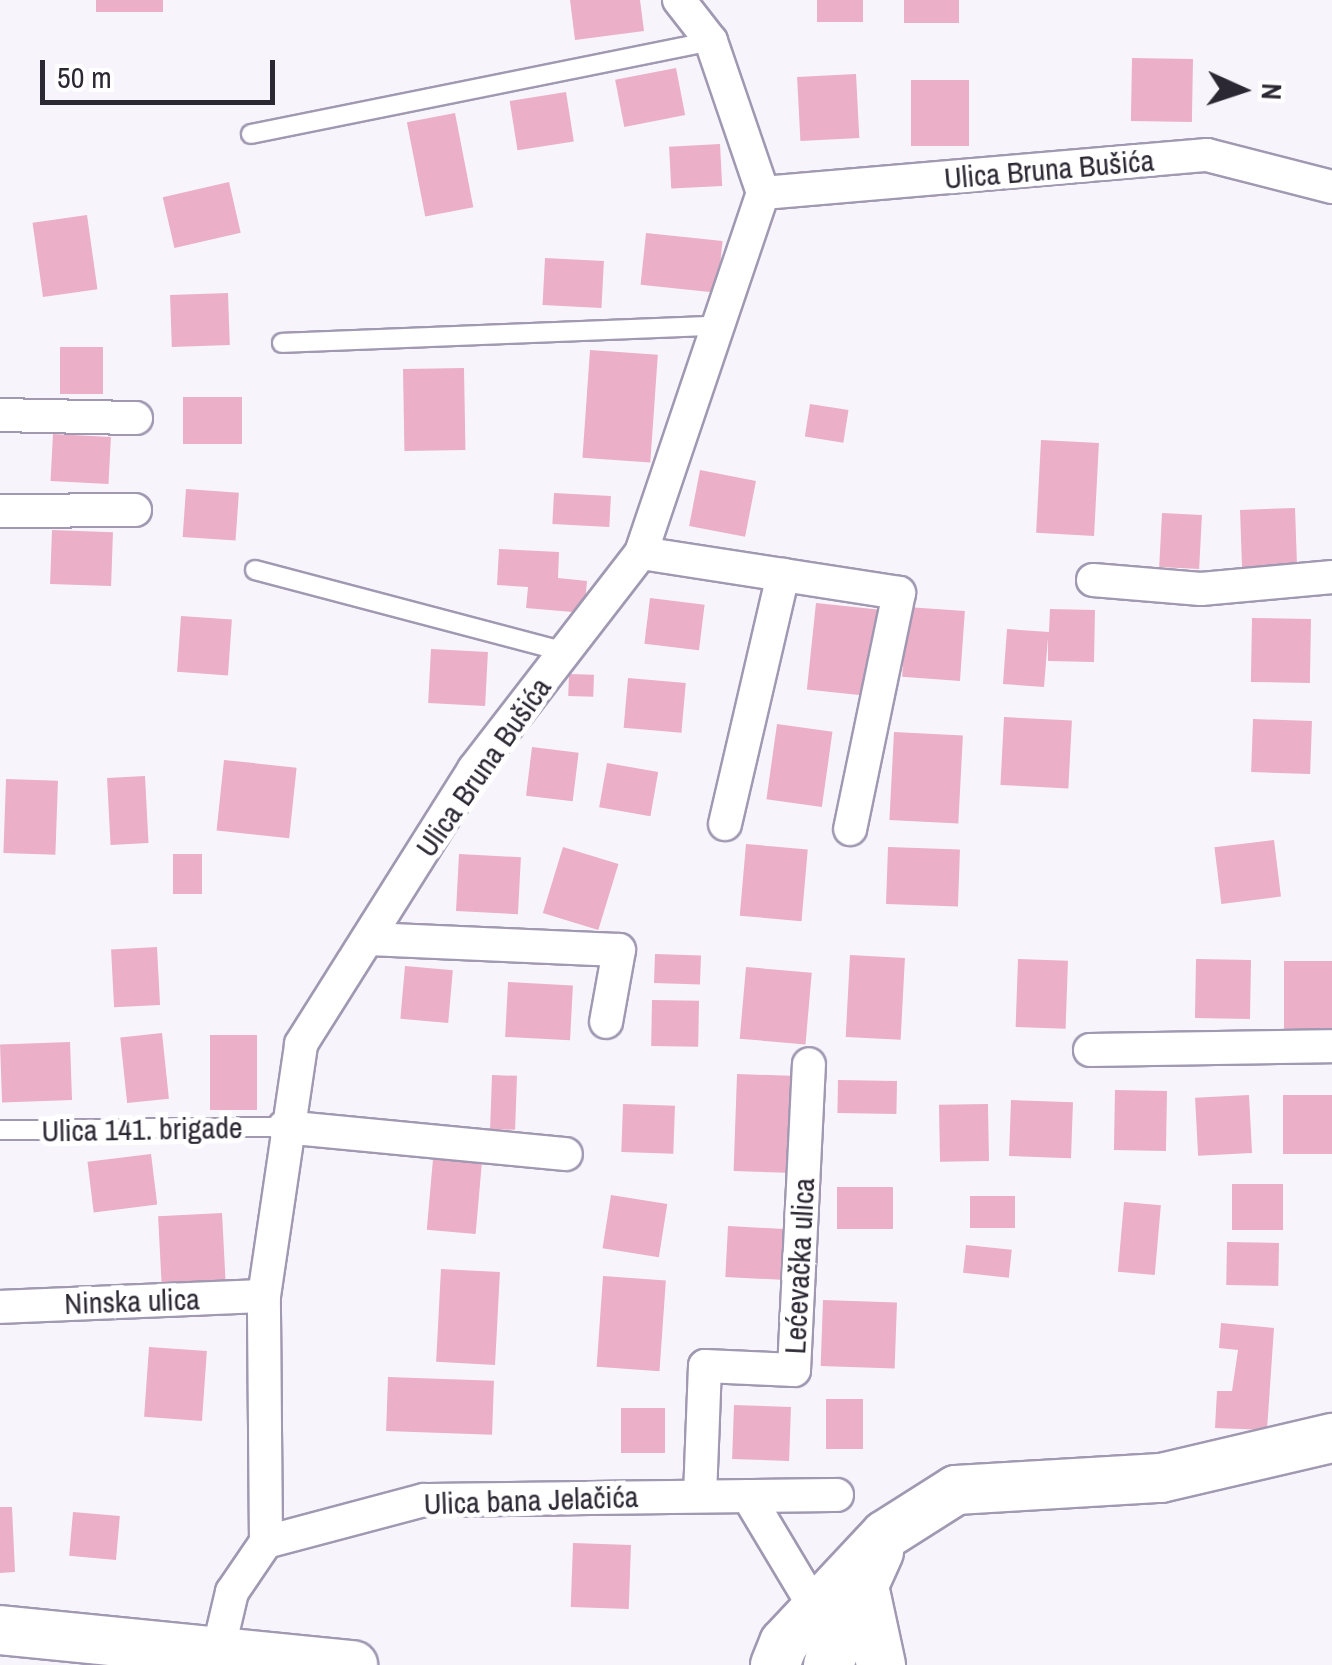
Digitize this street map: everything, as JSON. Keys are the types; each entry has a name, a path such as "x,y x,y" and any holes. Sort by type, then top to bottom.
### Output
{"main road":[{"path":"775,1665 816,1608 885,1535 956,1490 1161,1478 1332,1438"},
{"path":"828,1665 866,1595 885,1535"},
{"path":"866,1595 881,1665"},
{"path":"0,1630 219,1647 299,1661 353,1665"}],"street":[{"path":"679,0 710,41 763,193"},
{"name":"Ulica Bruna Bušića","path":"266,1542 264,1296 284,1128 301,1044 474,769 641,552 724,324 763,193 1207,156 1332,186"},
{"path":"0,415 136,418"},
{"path":"0,511 136,510"},
{"path":"641,552 898,593 850,829"},
{"path":"725,824 783,575"},
{"path":"1093,580 1201,589 1332,577"},
{"path":"368,939 619,950 606,1022"},
{"path":"1090,1050 1332,1046"},
{"name":"Lećevačka ulica","path":"700,1496 705,1366 794,1370 809,1064"},
{"path":"284,1128 566,1154"},
{"name":"Ninska ulica","path":"0,1307 264,1296"},
{"name":"Ulica bana Jelačića","path":"266,1542 424,1500 837,1494"},
{"path":"748,1496 816,1608"},
{"path":"219,1647 232,1592 266,1542"}],"lane":[{"path":"251,134 710,41"},
{"path":"282,344 724,324"},
{"path":"255,570 565,652"},
{"name":"Ulica 141. brigade","path":"0,1130 284,1128"}],"building":[{"path":"96,0 163,0 163,12 96,12"},
{"path":"570,0 640,0 644,31 575,40"},
{"path":"817,0 863,0 863,22 817,22"},
{"path":"904,0 959,0 959,23 904,23"},
{"path":"1132,58 1193,59 1192,122 1131,121"},
{"path":"676,68 685,115 624,127 615,80"},
{"path":"856,74 859,138 800,141 797,77"},
{"path":"911,80 969,80 969,146 911,146"},
{"path":"566,92 574,141 518,150 510,101"},
{"path":"455,113 473,207 425,217 407,122"},
{"path":"720,144 722,186 671,189 669,147"},
{"path":"229,182 241,233 174,248 163,197"},
{"path":"87,215 97,289 43,297 33,223"},
{"path":"646,233 723,241 717,293 641,285"},
{"path":"545,258 604,261 601,308 543,305"},
{"path":"228,293 230,345 172,347 170,295"},
{"path":"60,347 103,347 103,394 60,394"},
{"path":"590,350 658,355 650,462 582,458"},
{"path":"464,368 465,450 404,451 403,369"},
{"path":"183,397 242,397 242,444 183,444"},
{"path":"810,404 849,410 843,443 805,437"},
{"path":"53,434 111,437 108,484 51,481"},
{"path":"1041,440 1099,443 1094,536 1036,533"},
{"path":"700,470 756,481 745,537 689,526"},
{"path":"186,489 239,493 236,541 183,537"},
{"path":"554,493 611,496 609,527 552,524"},
{"path":"1295,508 1297,572 1242,574 1240,510"},
{"path":"1162,513 1202,515 1199,569 1159,567"},
{"path":"52,530 113,532 111,586 50,584"},
{"path":"499,549 559,552 558,578 587,581 584,613 526,608 528,587 497,585"},
{"path":"650,598 705,605 699,650 644,644"},
{"path":"816,603 878,609 869,696 807,690"},
{"path":"907,607 965,611 960,681 902,677"},
{"path":"1050,609 1095,610 1094,662 1048,661 1048,638 1044,687 1003,684 1007,629 1049,632"},
{"path":"181,616 232,620 228,675 177,672"},
{"path":"1252,618 1311,619 1310,683 1251,682"},
{"path":"431,649 488,652 485,706 428,703"},
{"path":"569,674 594,675 593,697 568,696"},
{"path":"628,678 686,683 681,733 624,728"},
{"path":"1004,717 1072,721 1068,788 1000,785"},
{"path":"1253,719 1312,721 1310,774 1251,772"},
{"path":"777,724 832,732 822,807 766,799"},
{"path":"894,732 963,736 958,823 889,820"},
{"path":"532,747 579,753 573,801 526,796"},
{"path":"224,760 297,768 289,838 217,831"},
{"path":"607,763 658,772 650,816 599,807"},
{"path":"145,776 149,843 111,845 107,778"},
{"path":"6,779 58,781 55,855 3,853"},
{"path":"1274,840 1281,897 1221,904 1214,847"},
{"path":"746,844 808,849 801,921 740,916"},
{"path":"563,847 618,864 598,930 543,913"},
{"path":"888,847 960,850 958,906 886,904"},
{"path":"173,854 202,854 202,894 173,894"},
{"path":"459,854 521,857 518,914 456,911"},
{"path":"157,947 160,1005 114,1007 111,949"},
{"path":"655,954 701,956 700,985 654,983"},
{"path":"850,955 905,958 901,1040 846,1037"},
{"path":"1018,959 1068,961 1066,1029 1016,1027"},
{"path":"1196,959 1251,960 1250,1019 1195,1018"},
{"path":"1284,961 1332,961 1332,1040 1284,1040"},
{"path":"405,966 453,970 448,1023 400,1019"},
{"path":"746,967 812,973 805,1044 740,1039"},
{"path":"508,982 573,985 570,1040 505,1037"},
{"path":"652,1000 699,1001 698,1047 651,1046"},
{"path":"162,1033 169,1099 127,1103 120,1037"},
{"path":"210,1035 257,1035 257,1110 210,1110"},
{"path":"70,1042 72,1100 2,1102 0,1044"},
{"path":"737,1074 797,1076 794,1173 734,1171"},
{"path":"492,1075 517,1076 515,1130 490,1129"},
{"path":"838,1080 897,1081 896,1114 837,1113"},
{"path":"1115,1090 1167,1091 1166,1151 1114,1150"},
{"path":"1249,1095 1252,1153 1198,1156 1195,1098"},
{"path":"1283,1095 1332,1095 1332,1154 1283,1154"},
{"path":"1011,1100 1073,1102 1071,1158 1009,1156"},
{"path":"623,1104 675,1106 673,1154 621,1152"},
{"path":"988,1104 989,1161 940,1162 939,1105"},
{"path":"151,1154 157,1205 94,1212 87,1162"},
{"path":"433,1159 482,1163 476,1234 427,1230"},
{"path":"1232,1184 1283,1184 1283,1230 1232,1230"},
{"path":"837,1187 893,1187 893,1229 837,1229"},
{"path":"611,1195 667,1204 659,1257 603,1248"},
{"path":"970,1196 1015,1196 1015,1228 970,1228"},
{"path":"1124,1202 1161,1205 1155,1275 1118,1272"},
{"path":"222,1213 226,1281 162,1284 158,1216"},
{"path":"728,1226 784,1229 781,1280 725,1277"},
{"path":"1227,1242 1279,1243 1278,1286 1226,1285"},
{"path":"966,1245 1012,1250 1009,1278 963,1273"},
{"path":"441,1269 500,1272 495,1365 436,1362"},
{"path":"603,1276 666,1280 659,1371 597,1367"},
{"path":"823,1300 897,1303 895,1369 821,1366"},
{"path":"1221,1323 1274,1328 1267,1430 1215,1428 1217,1391 1232,1391 1238,1350 1219,1348"},
{"path":"149,1347 207,1351 202,1421 144,1417"},
{"path":"388,1377 494,1381 492,1435 386,1431"},
{"path":"826,1399 863,1399 863,1449 826,1449"},
{"path":"734,1405 791,1407 789,1461 732,1459"},
{"path":"621,1408 665,1408 665,1453 621,1453"},
{"path":"0,1507 12,1507 15,1572 0,1573"},
{"path":"73,1512 120,1516 116,1560 69,1556"},
{"path":"573,1543 631,1545 629,1609 571,1607"}]}
